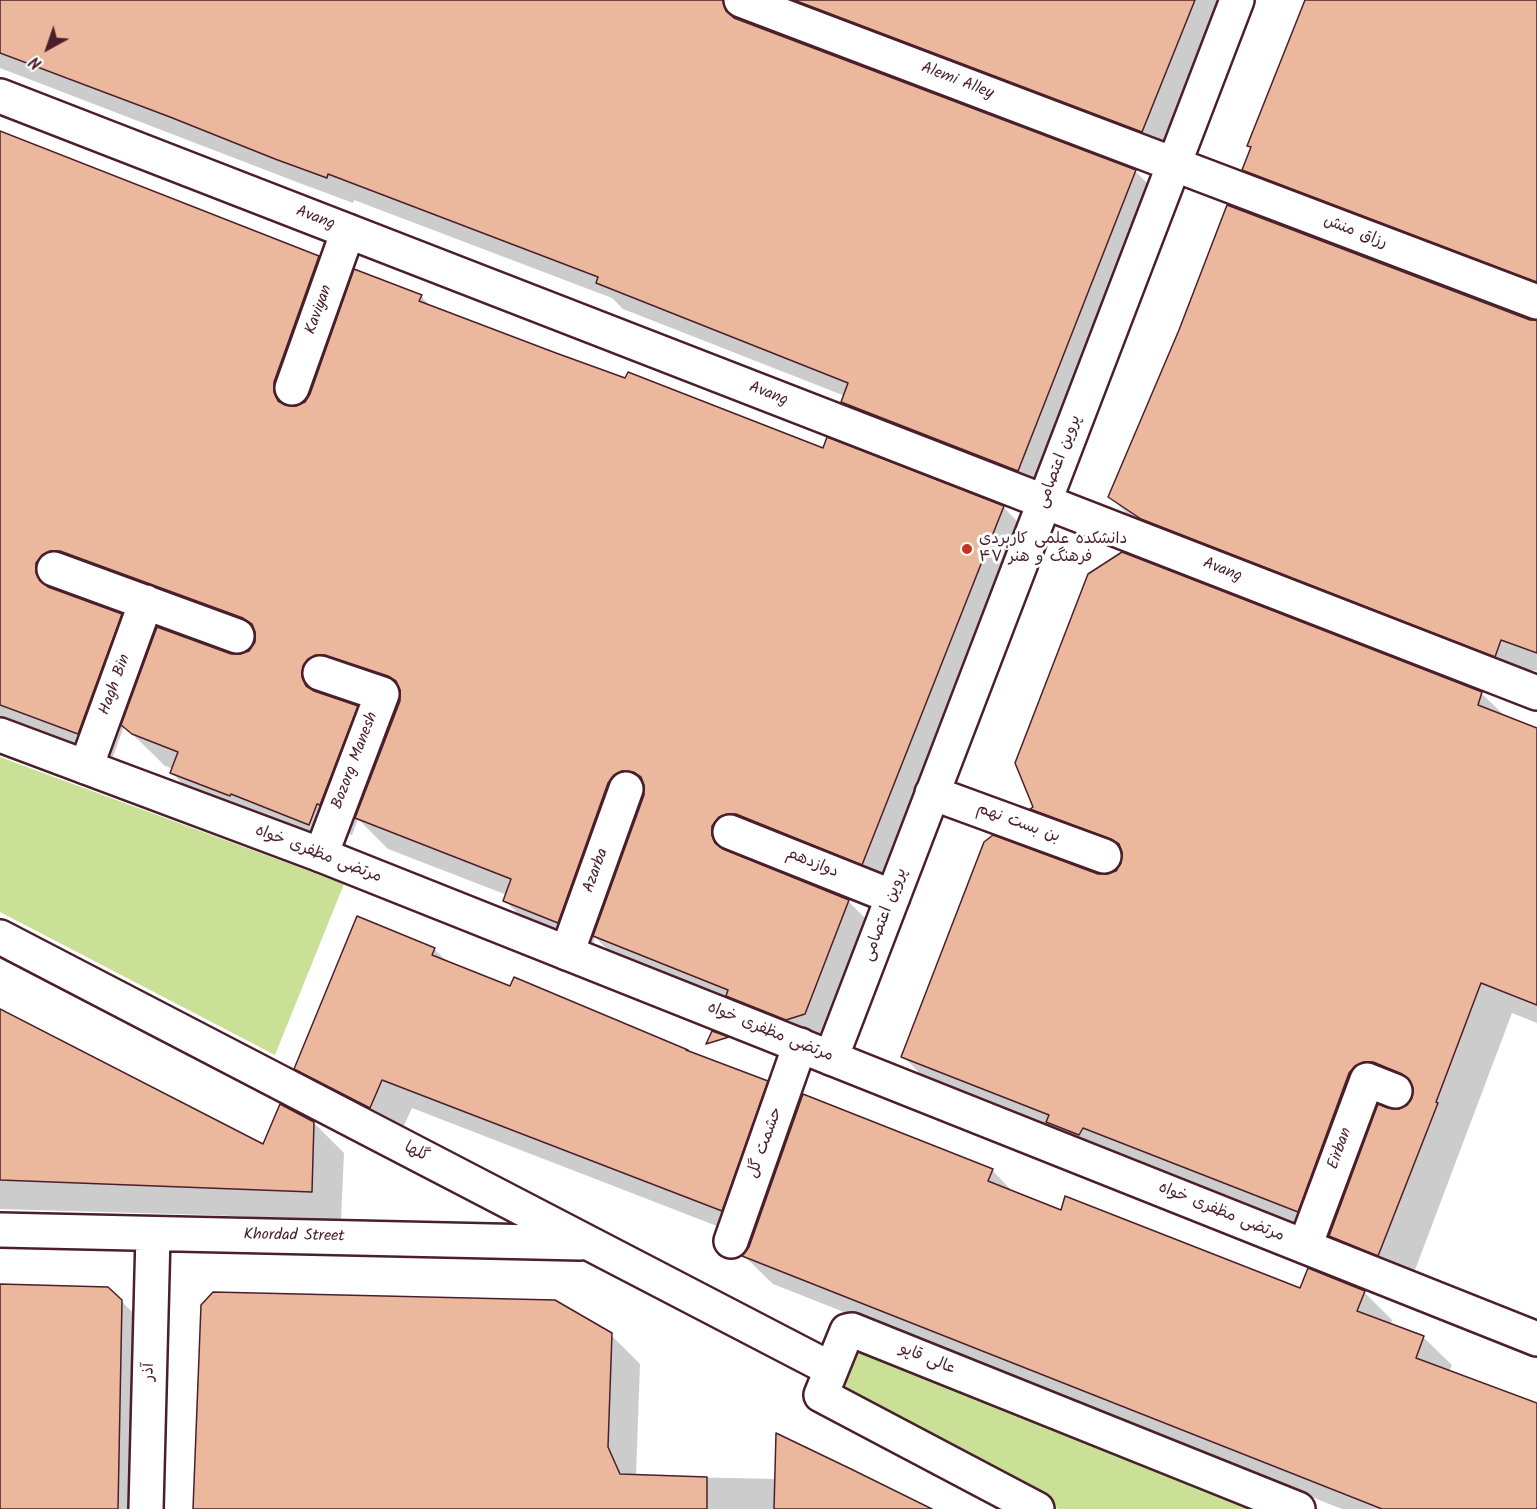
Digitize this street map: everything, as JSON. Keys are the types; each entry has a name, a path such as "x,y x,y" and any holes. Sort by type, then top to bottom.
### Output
{"street":[{"name":"Alemi Alley","path":"741,0 1173,164"},
{"name":"پروین اعتصامی","path":"831,1058 1235,1"},
{"name":"Avang","path":"0,96 1537,693"},
{"name":"رزاق منش","path":"1173,164 1537,302"},
{"name":"Kaviyan","path":"292,388 348,231"},
{"path":"54,569 237,636"},
{"name":"Hagh Bin","path":"86,767 146,602"},
{"name":"Bozorg Manesh","path":"320,672 382,694 321,855"},
{"name":"مرتضی مظفری خواه","path":"0,735 321,855 1537,1339"},
{"name":"Azarba","path":"567,952 626,789"},
{"name":"بن بست نهم","path":"932,793 1104,856"},
{"name":"دوازدهم","path":"730,832 893,897"},
{"name":"گلها","path":"0,937 831,1370"},
{"name":"حشمت گل","path":"731,1241 801,1045"},
{"name":"Eirban","path":"1305,1246 1367,1080 1395,1091"},
{"name":"Khordad Street","path":"0,1230 588,1243"},
{"name":"آذر","path":"147,1509 153,1234"},
{"name":"عالی قاپو","path":"1037,1509 823,1397 820,1392 848,1331 852,1330 1298,1509"}],"green space":[{"path":"0,757 344,884 275,1055 0,912"},
{"path":"857,1345 1261,1509 1058,1509 836,1391"}],"building":[{"path":"0,0 723,0 726,11 734,18 1136,170 1018,471 841,402 848,383 596,283 598,277 328,174 327,178 275,159 0,53"},
{"path":"794,0 1195,0 1142,132"},
{"path":"1305,0 1537,0 1537,282 1242,170 1251,147 1247,146"},
{"path":"0,131 319,256 274,382 274,392 278,401 285,405 296,406 305,402 310,394 354,269 422,295 419,301 556,353 625,378 628,372 823,448 827,437 1004,506 862,865 736,814 719,817 712,826 715,843 723,849 849,900 805,1014 786,1020 726,996 728,990 593,936 644,795 641,777 633,772 622,771 614,775 608,783 558,923 503,901 511,879 355,818 400,701 400,690 396,681 388,676 325,655 316,655 308,659 303,666 302,677 306,686 358,706 320,805 317,804 309,825 170,773 178,752 132,734 121,725 157,627 231,654 240,654 249,651 255,642 252,624 243,618 60,551 50,551 42,555 36,563 36,573 40,581 48,587 122,614 78,734 0,705"},
{"path":"1227,205 1530,320 1537,320 1537,653 1501,640 1495,657 1141,519 1108,497 1179,330"},
{"path":"1122,552 1482,692 1478,705 1537,728 1537,1005 1481,983 1436,1102 1438,1103 1378,1256 1329,1236 1378,1104 1398,1109 1407,1105 1412,1098 1413,1088 1409,1079 1402,1074 1373,1062 1364,1062 1355,1066 1349,1073 1298,1212 1083,1128 1079,1135 1046,1122 1049,1115 901,1057 984,842 993,835 1098,874 1116,871 1121,863 1122,852 1119,844 1111,839 1030,809 1033,807 1015,763 1088,574"},
{"path":"357,916 435,948 432,955 510,986 514,977 688,1050 686,1050 768,1081 722,1211 382,1080 370,1108 294,1069"},
{"path":"0,1009 263,1144 280,1104 314,1122 312,1192 0,1180"},
{"path":"712,1031 729,1037 706,1044"},
{"path":"803,1094 993,1169 988,1181 1061,1210 1065,1196 1300,1288 1308,1268 1365,1291 1357,1311 1424,1336 1416,1358 1537,1403 1537,1509 1382,1509 742,1256 749,1247"},
{"path":"0,1284 108,1287 122,1300 118,1509 0,1509"},
{"path":"213,1292 555,1300 612,1333 608,1447 620,1474 707,1477 707,1509 193,1509 201,1305"},
{"path":"776,1433 851,1469 932,1509 774,1509"}],"place":[{"name":"دانشکده علمی کاربردی فرهنگ و هنر ۴۷","path":"967,549"}]}
